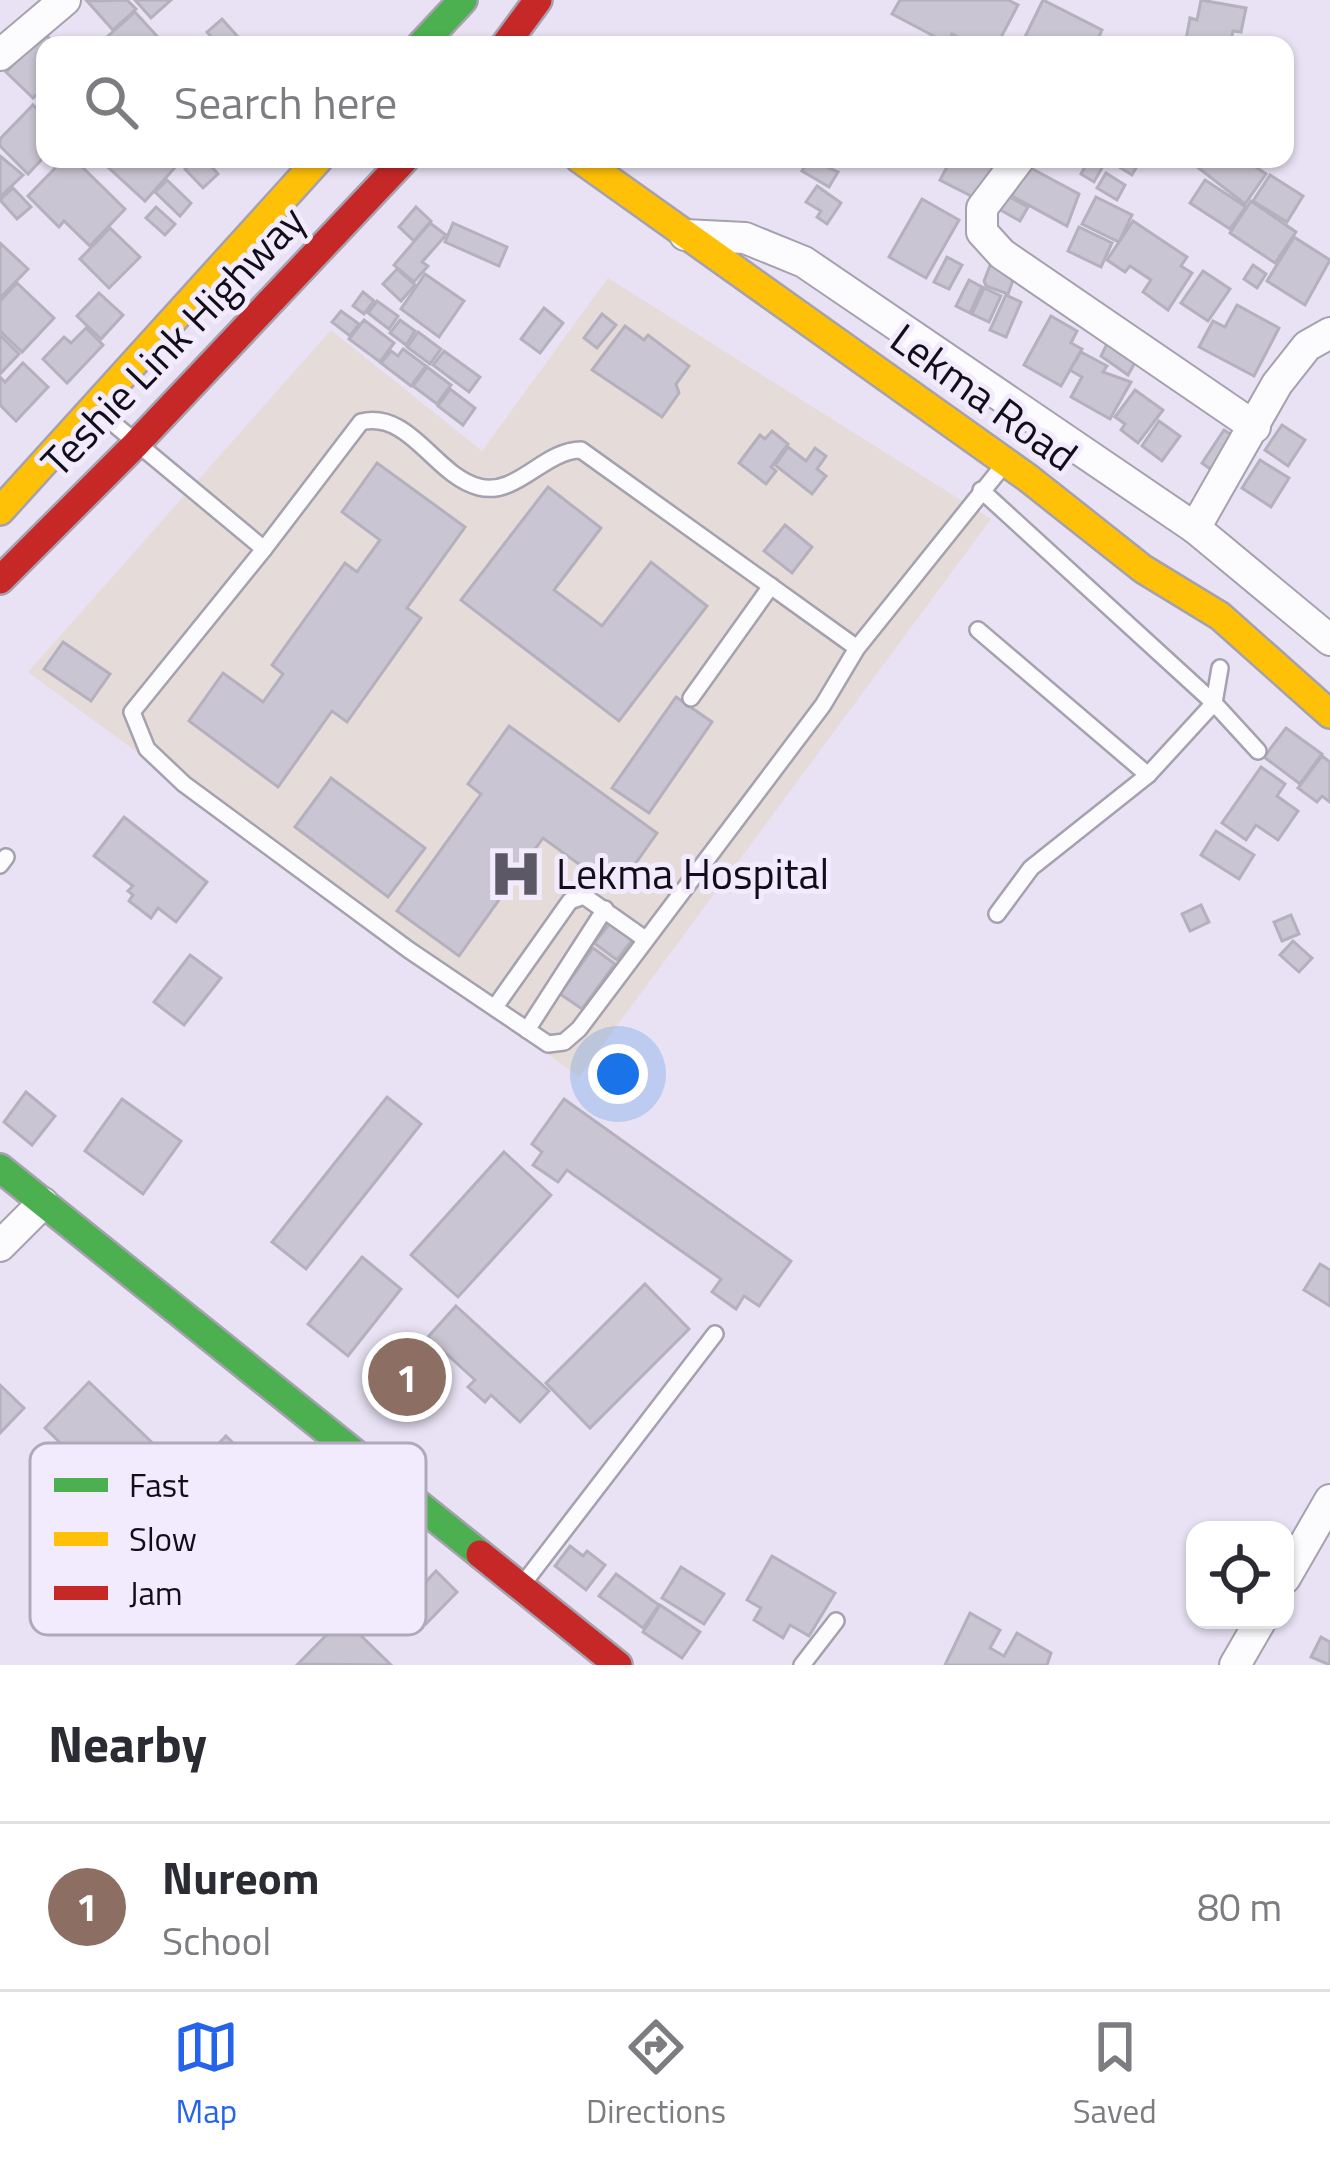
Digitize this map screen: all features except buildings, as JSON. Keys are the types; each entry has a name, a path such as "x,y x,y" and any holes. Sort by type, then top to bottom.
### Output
{"street":[{"path":"0,55 64,0"},
{"path":"432,36 463,0"},
{"path":"512,36 538,0"},
{"name":"Teshie Link Highway","path":"0,511 311,168"},
{"name":"Teshie Link Highway","path":"0,580 135,445 397,168"},
{"name":"Lekma Road","path":"592,168 1006,462 1143,569 1220,616 1330,714"},
{"path":"1012,168 982,208 982,232 1002,254 1255,427"},
{"path":"685,236 745,238 804,262 1196,528 1330,640"},
{"path":"837,343 897,323"},
{"path":"1196,528 1277,384 1307,346 1330,333"},
{"path":"0,1168 342,1443"},
{"path":"0,1246 43,1203"},
{"path":"1294,1562 1330,1500"},
{"path":"426,1511 618,1665"},
{"path":"1235,1665 1256,1629"}],"lane":[{"path":"96,409 264,549"},
{"path":"857,648 581,450 568,450 511,483 481,488 466,482 392,423 376,418 361,422 132,712 147,749 184,784 409,950 548,1044 564,1042 579,1029 823,705 857,648 1006,462"},
{"path":"981,490 1214,703 1258,752"},
{"path":"691,698 772,586"},
{"path":"978,630 1148,776"},
{"path":"997,914 1030,868 1148,776 1214,703 1220,668"},
{"path":"495,1007 570,901 584,896 645,939"},
{"path":"527,1030 605,909"},
{"path":"521,1587 715,1334"},
{"path":"802,1665 836,1622"}],"shaded area":[{"name":"Lekma Hospital","path":"608,278 991,519 579,1077 28,672 331,330 482,451"}],"traffic: fast":[{"path":"429,36 463,0"},
{"path":"0,1168 342,1443"},
{"path":"426,1511 480,1554"}],"traffic: slow":[{"path":"0,511 311,168"},
{"path":"593,168 1028,478 1143,569 1220,616 1330,714"}],"traffic: jam":[{"path":"512,36 538,0"},
{"path":"0,580 135,445 397,168"},
{"path":"480,1554 618,1665"}],"place":[{"name":"Lekma Hospital","path":"516,874"},
{"name":"Nureom","path":"407,1377"}]}
